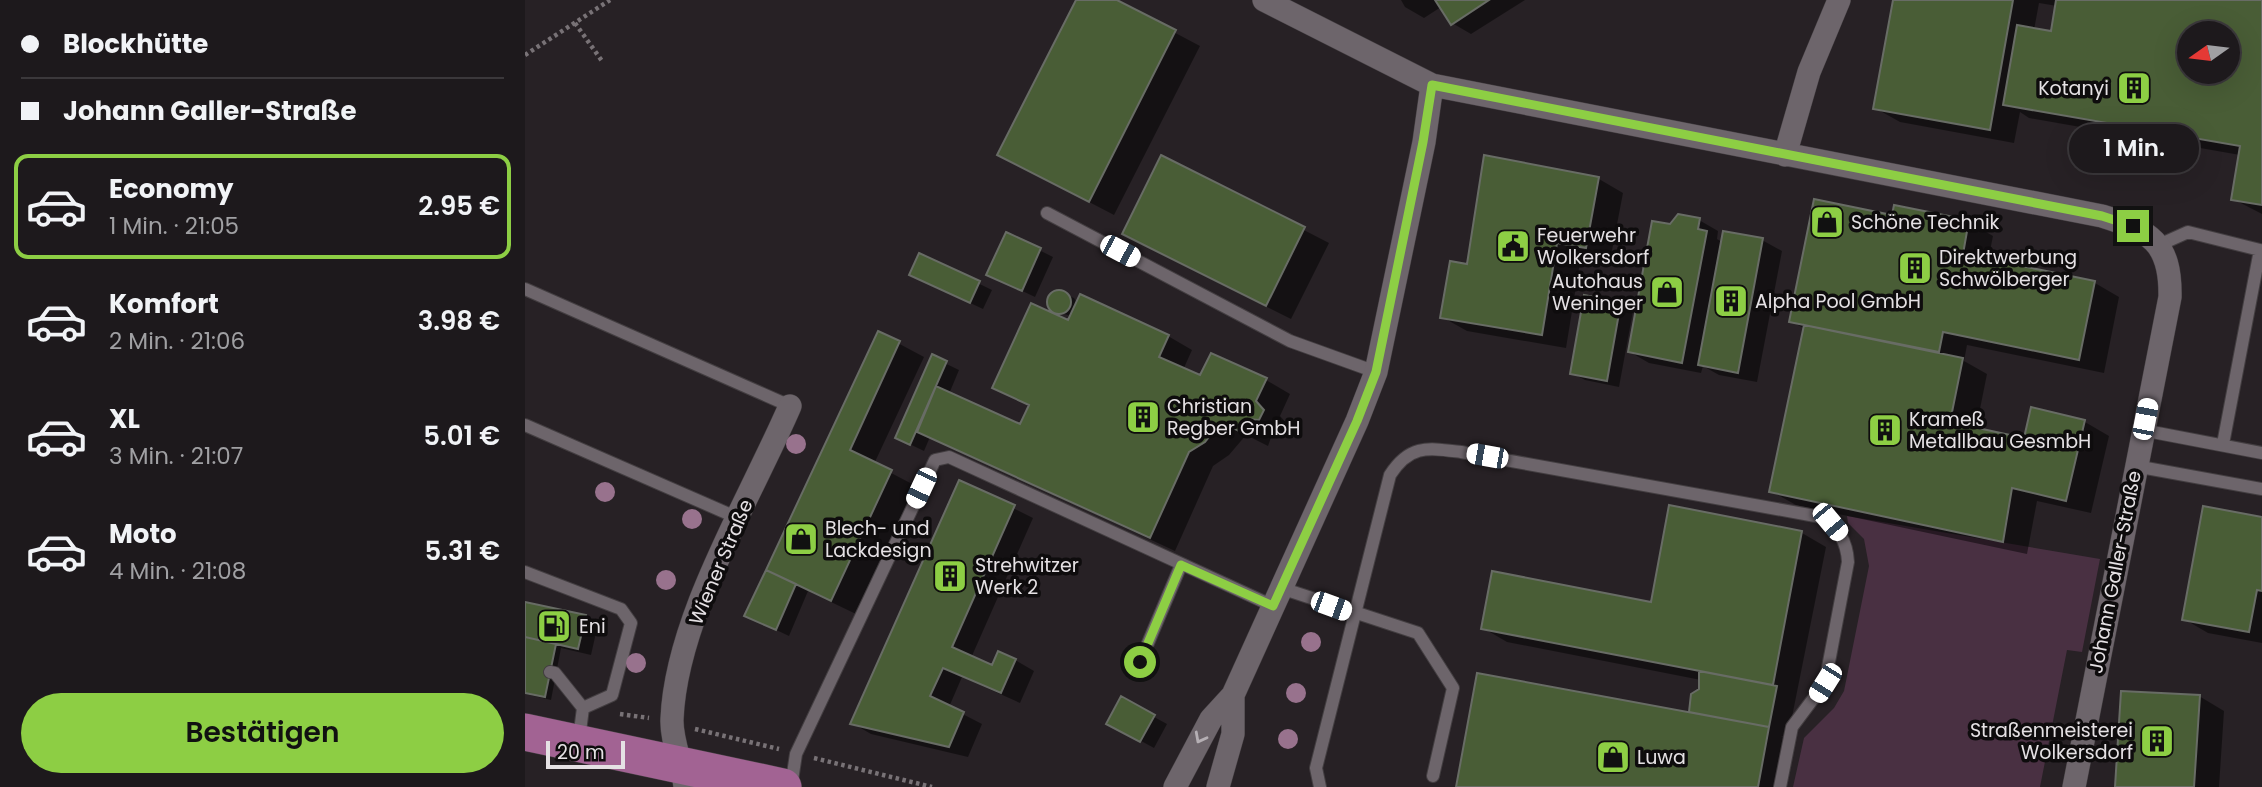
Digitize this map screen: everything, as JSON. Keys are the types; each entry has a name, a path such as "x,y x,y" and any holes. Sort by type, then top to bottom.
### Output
{"main road":[{"path":"525,732 579,743 684,776 790,771"}],"street":[{"path":"1785,155 1809,72 1839,0"},
{"path":"1271,2 1432,85 2102,216 2146,232 2159,245"},
{"path":"1175,787 1211,719 1233,695 1357,421 1376,372 1421,155 1432,85"},
{"name":"Johann Galler-Straße","path":"2074,787 2170,297 2167,261 2159,245"},
{"name":"Wiener Straße","path":"684,776 671,723 674,694 697,612 790,406"},
{"path":"1222,782 1233,734 1233,695"}],"lane":[{"path":"1047,213 1290,341 1376,372"},
{"path":"2159,245 2188,232 2260,250 2223,444"},
{"path":"525,289 790,406"},
{"path":"525,425 739,518"},
{"path":"2142,430 2262,453"},
{"path":"1320,787 1316,768 1389,475 1401,458 1424,448 1461,452 1821,517 1830,522 1847,547 1848,562 1825,683 1792,727 1780,787"},
{"path":"791,787 790,771 935,460 949,457 1181,565 1277,597 1356,615 1418,633 1453,688 1433,776"},
{"path":"2136,466 2262,489"},
{"path":"1140,662 1181,565"},
{"path":"525,572 621,609 631,623 612,695 583,708"},
{"path":"550,673 555,674 583,708 579,743"}],"path":[{"path":"525,55 610,0"},
{"path":"575,23 602,61"},
{"path":"790,771 932,787"}],"shaded area":[{"path":"1847,516 2100,559 2082,652 2067,650 2040,787 1793,787 1804,738 1834,708 1844,691 1869,566 1864,539 1848,523"}],"building":[{"path":"1076,0 1117,0 1176,30 1089,202 997,155"},
{"path":"1435,0 1489,0 1451,25"},
{"path":"1893,0 2013,0 1990,130 1873,109"},
{"name":"Kotanyi","path":"2056,0 2262,0 2262,205 2231,200 2240,146 2003,105 2017,25 2051,31"},
{"path":"1161,155 1305,227 1266,306 1122,234"},
{"name":"Feuerwehr Wolkersdorf","path":"1484,155 1599,177 1586,248 1557,243 1542,335 1440,318 1450,261 1467,264"},
{"name":"Direktwerbung Schwölberger","path":"1814,199 1892,215 1894,205 1969,220 1963,254 2095,281 2079,360 1943,332 1939,352 1789,322"},
{"name":"Autohaus Weninger","path":"1678,214 1700,218 1698,229 1707,231 1682,363 1628,352 1652,221 1670,224"},
{"name":"Alpha Pool GmbH","path":"1723,231 1763,238 1738,373 1698,365"},
{"path":"1006,232 1041,248 1022,291 986,275"},
{"path":"919,253 980,281 970,303 909,275"},
{"path":"1059,290 1068,293 1071,302 1068,311 1059,314 1050,311 1047,302 1050,293"},
{"name":"Christian Regber GmbH","path":"1080,294 1169,335 1159,357 1200,375 1211,353 1267,378 1256,401 1264,410 1259,420 1249,419 1243,433 1221,422 1205,442 1189,452 1150,538 917,432 936,386 1020,424 1029,405 992,388 1031,303 1068,320"},
{"path":"1584,295 1621,302 1607,381 1570,374"},
{"name":"Krameß Metallbau GesmbH","path":"1804,325 1963,358 1950,422 2024,438 2031,407 2085,420 2066,501 2012,488 2003,542 1769,492"},
{"path":"878,331 900,341 850,450 892,470 831,601 766,570"},
{"path":"932,354 947,361 910,445 895,438"},
{"name":"Strehwitzer Werk 2","path":"959,480 1015,505 952,647 992,665 998,651 1016,659 1001,693 943,668 930,696 964,712 949,747 850,724"},
{"path":"1669,505 1802,531 1773,685 1481,629 1492,571 1651,602"},
{"path":"2203,506 2262,517 2262,591 2257,590 2249,632 2182,620"},
{"path":"766,570 796,584 776,630 744,616"},
{"name":"Eni","path":"525,602 586,615 578,649 525,637"},
{"path":"525,637 556,644 545,697 525,693"},
{"path":"1699,671 1777,686 1769,727 1689,712 1691,694 1699,689"},
{"name":"Luwa","path":"1477,673 1769,727 1758,787 1456,787"},
{"name":"Straßenmeisterei Wolkersdorf","path":"2121,691 2200,695 2194,787 2115,787"},
{"path":"1121,696 1155,715 1140,742 1106,724"}],"place":[{"name":"Kotanyi","path":"2134,88"},
{"name":"Schöne Technik","path":"1827,222"},
{"name":"Feuerwehr Wolkersdorf","path":"1513,246"},
{"name":"Direktwerbung Schwölberger","path":"1915,268"},
{"name":"Autohaus Weninger","path":"1667,292"},
{"name":"Alpha Pool GmbH","path":"1731,301"},
{"name":"Christian Regber GmbH","path":"1143,417"},
{"name":"Krameß Metallbau GesmbH","path":"1885,430"},
{"name":"Blech- und Lackdesign","path":"801,539"},
{"name":"Strehwitzer Werk 2","path":"950,576"},
{"name":"Eni","path":"554,626"},
{"name":"Straßenmeisterei Wolkersdorf","path":"2157,741"},
{"name":"Luwa","path":"1613,757"}],"route":[{"path":"1140,662 1181,565 1273,606 1357,421 1376,372 1432,85 2102,216 2133,226"}]}
